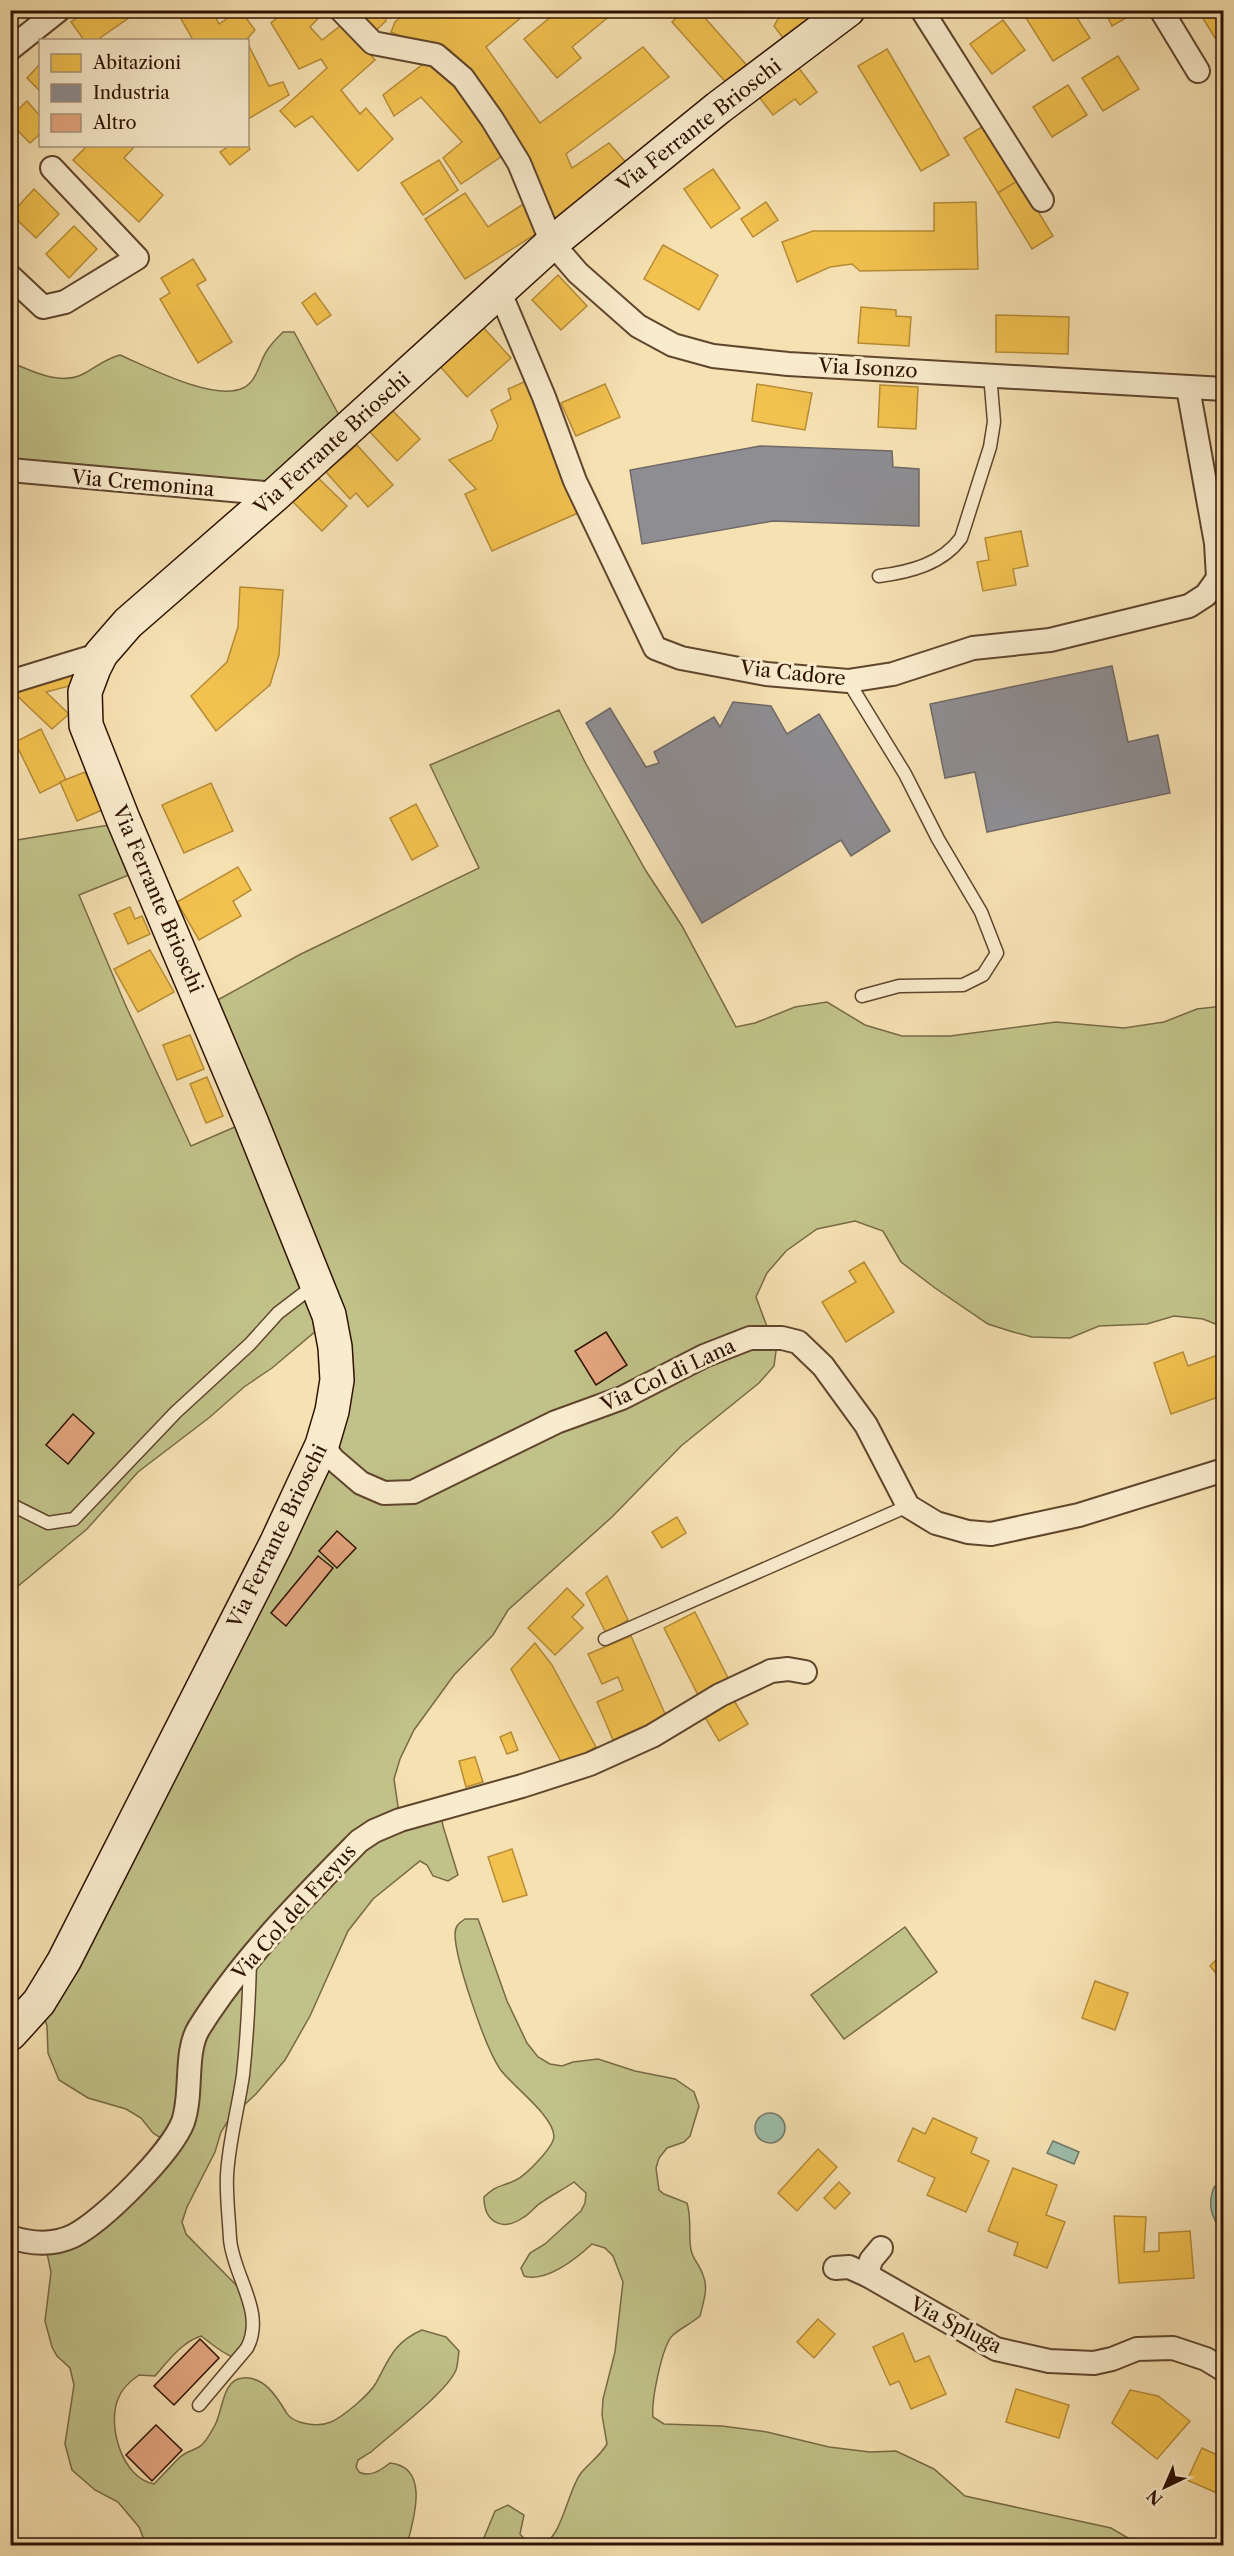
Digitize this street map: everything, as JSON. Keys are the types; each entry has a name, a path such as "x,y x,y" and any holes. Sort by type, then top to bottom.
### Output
{"street":[{"path":"10,49 59,10"},
{"name":"Via Isonzo","path":"341,10 373,43 436,55 463,78 519,163 552,243 578,273 638,326 673,345 713,356 788,364 1224,389"},
{"name":"Via Ferrante Brioschi","path":"10,2034 39,2002 78,1934 276,1544 322,1445 332,1411 337,1380 335,1347 329,1315 86,725 85,692 101,654 128,623 276,494 497,292 552,243 718,108 848,10"},
{"path":"922,10 1042,200"},
{"path":"1161,10 1198,71"},
{"path":"10,276 43,307 66,302 137,258 52,168"},
{"name":"Via Cadore","path":"497,292 510,316 594,524 655,648 681,658 766,674 848,681 893,674 973,648 1050,640 1189,606 1206,595 1218,578 1216,543 1188,387"},
{"name":"Via Cremonina","path":"10,470 276,494"},
{"path":"10,682 101,654"},
{"name":"Via Col di Lana","path":"322,1445 361,1483 384,1493 412,1492 556,1422 612,1403 704,1356 750,1338 782,1338 798,1342 823,1366 866,1425 908,1506"},
{"path":"908,1506 936,1523 968,1532 991,1534 1079,1515 1221,1474"},
{"name":"Via Col del Freyus","path":"10,2237 45,2244 72,2236 103,2214 170,2144 182,2123 189,2095 191,2049 197,2031 223,1993 250,1960 325,1875 359,1841 374,1831 400,1820 522,1786 590,1764 652,1736 720,1695 771,1671 788,1669 804,1672"},
{"path":"867,2275 871,2260 881,2248"},
{"name":"Via Spluga","path":"835,2268 849,2267 867,2275 996,2349 1049,2361 1094,2363 1112,2360 1137,2349 1173,2348 1206,2359 1224,2370"}],"lane":[{"path":"879,576 906,572 930,563 953,550 961,538 990,447 994,422 990,374"},
{"path":"848,681 905,774 938,839 981,912 997,953 983,975 963,985 899,986 862,996"},
{"path":"10,1502 16,1508 48,1523 74,1519 176,1412 250,1344 278,1313 316,1284"},
{"path":"605,1639 908,1506"},
{"path":"199,2405 247,2348 254,2328 253,2314 238,2276 231,2243 226,2176 232,2126 243,2075 250,1960"}],"green space":[{"path":"283,332 294,332 347,430 276,494 11,470 10,362 46,376 65,378 83,374 120,355 199,387 231,391 243,388 252,381 268,349"},
{"path":"559,710 586,764 646,871 682,926 736,1027 755,1023 795,1007 827,1002 865,1025 902,1036 950,1036 1056,1022 1124,1028 1164,1022 1197,1009 1223,1006 1223,1327 1203,1319 1174,1316 1147,1324 1099,1326 1070,1338 1032,1337 988,1324 901,1262 883,1231 855,1221 817,1229 786,1251 767,1273 756,1297 776,1351 774,1366 759,1383 681,1446 612,1517 508,1610 493,1635 454,1675 414,1730 400,1759 394,1779 400,1820 440,1809 458,1875 448,1881 433,1876 427,1865 420,1861 373,1899 348,1931 310,2016 285,2060 256,2094 229,2119 221,2132 215,2152 187,2207 182,2222 186,2234 237,2286 244,2297 251,2332 236,2358 223,2352 201,2336 182,2347 155,2376 139,2375 129,2382 118,2399 114,2423 120,2449 133,2472 143,2480 154,2484 181,2456 199,2447 206,2440 218,2419 227,2390 236,2380 251,2378 263,2384 274,2394 294,2420 307,2424 326,2424 343,2415 368,2393 393,2352 405,2340 422,2330 446,2337 459,2351 456,2370 451,2379 418,2412 371,2452 358,2460 356,2467 363,2474 371,2474 390,2463 403,2467 411,2474 416,2496 413,2523 407,2545 146,2545 139,2527 118,2502 95,2490 72,2470 65,2444 74,2385 70,2368 57,2356 52,2347 45,2321 51,2272 45,2244 72,2236 170,2144 153,2133 141,2118 126,2109 88,2098 59,2080 48,2053 47,2026 39,2002 332,1411 316,1331 138,1472 87,1529 11,1592 11,841 109,825 144,869 79,895 125,1004 191,1146 251,1120 203,1008 301,954 479,868 430,765"},
{"path":"465,1919 478,1919 507,2001 527,2043 538,2057 550,2064 562,2066 573,2062 598,2059 635,2071 675,2079 694,2092 699,2106 690,2136 684,2142 667,2148 659,2158 656,2168 659,2190 687,2203 691,2250 705,2280 705,2296 700,2316 673,2335 665,2350 656,2387 653,2417 664,2424 722,2426 767,2432 829,2447 870,2452 896,2451 934,2469 965,2496 1111,2528 1140,2545 481,2545 495,2511 508,2505 524,2515 520,2534 529,2544 542,2544 550,2539 556,2532 576,2481 607,2444 602,2415 603,2399 615,2352 623,2282 613,2256 605,2248 592,2244 570,2262 551,2273 533,2277 524,2276 521,2268 530,2253 545,2244 581,2211 586,2193 574,2182 516,2222 502,2224 491,2219 487,2213 484,2197 496,2188 526,2173 545,2153 554,2136 552,2128 540,2110 500,2069 479,2023 456,1946 456,1929"},
{"path":"905,1927 937,1972 844,2039 811,1995"}],"shaded area":[{"path":"770,2113 781,2117 785,2128 781,2139 770,2143 759,2139 755,2128 759,2117"},
{"path":"1053,2141 1079,2152 1074,2164 1047,2153"},
{"path":"1224,2182 1223,2232 1213,2216 1211,2200 1214,2187"}],"building: Abitazioni":[{"path":"87,10 125,10 130,17 98,39 83,39 71,22"},
{"path":"176,10 212,10 219,24 240,10 255,30 247,39 192,39"},
{"path":"286,10 326,10 310,27 322,40 344,23 375,60 341,90 360,114 366,108 393,139 358,171 312,116 295,127 280,111 327,68 321,59 299,69 271,23"},
{"path":"351,10 390,10 386,14 386,21 372,34"},
{"path":"409,10 530,10 486,47 540,123 643,47 669,77 566,154 572,168 609,143 629,166 551,227 483,97 450,50 431,49 391,32 395,22"},
{"path":"559,10 617,10 572,47 581,58 557,78 524,39"},
{"path":"684,10 698,10 750,69 730,87 672,22"},
{"path":"783,10 815,10 818,17 786,42 774,26"},
{"path":"1021,10 1072,10 1090,38 1053,61"},
{"path":"1104,10 1140,10 1112,26"},
{"path":"1198,10 1224,10 1224,32 1215,38"},
{"path":"1003,20 1025,50 992,74 970,44"},
{"path":"249,46 269,86 283,82 289,95 249,118"},
{"path":"887,49 949,155 921,171 858,66"},
{"path":"1118,56 1139,89 1103,111 1082,78"},
{"path":"427,61 462,86 505,154 461,184 443,158 462,142 421,97 394,116 383,95"},
{"path":"795,63 817,92 800,105 795,99 773,115 756,93"},
{"path":"39,65 39,90 27,78"},
{"path":"1068,85 1087,115 1052,137 1033,107"},
{"path":"27,101 39,115 39,135 30,143 10,123 10,117"},
{"path":"985,125 1019,180 998,193 964,138"},
{"path":"86,147 134,147 124,158 163,195 139,222 73,160"},
{"path":"228,147 249,147 250,149 230,165 220,152"},
{"path":"439,160 458,190 423,215 401,183"},
{"path":"713,169 740,208 711,228 684,189"},
{"path":"1019,180 1053,236 1032,249 998,193"},
{"path":"34,189 59,214 36,238 11,214"},
{"path":"465,193 488,227 528,201 539,232 465,279 425,219"},
{"path":"766,202 778,220 753,237 741,219"},
{"path":"976,202 978,269 860,271 852,264 830,267 797,282 782,242 813,231 934,231 934,203"},
{"path":"74,226 97,249 69,278 46,254"},
{"path":"663,245 718,275 699,310 644,279"},
{"path":"193,259 206,280 197,285 232,342 198,363 160,299 170,293 161,278"},
{"path":"558,275 587,306 561,330 532,300"},
{"path":"315,293 331,315 317,325 302,303"},
{"path":"861,307 896,310 896,316 911,317 909,346 858,343"},
{"path":"996,315 1069,317 1068,354 996,352"},
{"path":"483,327 511,358 467,397 439,365"},
{"path":"526,381 568,479 578,513 492,551 465,494 476,489 449,460 492,440 498,426 491,410 511,399 508,389"},
{"path":"605,384 620,417 576,436 561,403"},
{"path":"757,384 812,393 805,430 752,421"},
{"path":"880,385 918,387 916,429 878,427"},
{"path":"393,411 420,439 397,461 370,432"},
{"path":"357,445 393,485 368,507 356,493 350,499 326,472"},
{"path":"312,472 347,506 322,531 288,497"},
{"path":"1021,531 1028,566 1013,569 1016,585 983,591 977,562 989,560 985,538"},
{"path":"240,587 283,590 279,655 270,685 216,731 191,696 227,662 238,627"},
{"path":"75,667 77,684 46,692 69,714 52,729 10,689"},
{"path":"41,729 66,780 40,793 15,742"},
{"path":"85,772 102,810 77,821 60,782"},
{"path":"211,783 233,831 184,853 162,805"},
{"path":"416,804 438,846 412,860 390,818"},
{"path":"238,867 251,890 233,901 241,916 199,940 177,902"},
{"path":"130,907 135,919 142,916 150,934 128,944 114,914"},
{"path":"150,950 174,992 138,1012 114,969"},
{"path":"190,1035 204,1069 177,1080 163,1045"},
{"path":"207,1077 223,1116 206,1123 190,1084"},
{"path":"864,1262 894,1312 846,1342 822,1302 856,1282 849,1271"},
{"path":"1183,1352 1188,1366 1218,1355 1224,1371 1224,1395 1171,1414 1154,1363"},
{"path":"677,1517 686,1533 662,1548 652,1532"},
{"path":"607,1576 628,1620 606,1633 586,1593"},
{"path":"567,1588 584,1605 572,1617 583,1628 555,1655 528,1628"},
{"path":"695,1612 730,1682 699,1697 664,1628"},
{"path":"631,1636 666,1716 613,1740 597,1702 623,1690 618,1677 602,1684 588,1654"},
{"path":"535,1643 552,1665 596,1747 563,1765 511,1669"},
{"path":"732,1697 748,1724 719,1741 703,1714"},
{"path":"511,1732 518,1750 507,1754 500,1737"},
{"path":"475,1757 483,1782 466,1787 459,1761"},
{"path":"512,1849 527,1895 503,1902 488,1857"},
{"path":"1216,1960 1224,1968 1221,1979 1210,1966"},
{"path":"1095,1981 1128,1993 1115,2030 1082,2018"},
{"path":"933,2118 977,2138 971,2153 989,2161 966,2212 927,2195 935,2178 898,2161 913,2128 925,2134"},
{"path":"818,2149 837,2167 797,2211 778,2193"},
{"path":"1013,2168 1057,2185 1046,2215 1065,2222 1047,2268 1014,2255 1018,2243 988,2231"},
{"path":"839,2182 850,2193 835,2209 824,2198"},
{"path":"1114,2216 1146,2217 1144,2252 1159,2251 1159,2233 1190,2231 1194,2278 1119,2283"},
{"path":"818,2319 835,2334 814,2358 797,2342"},
{"path":"903,2333 915,2362 929,2356 946,2394 911,2409 899,2381 890,2385 873,2347"},
{"path":"1016,2389 1069,2405 1059,2438 1006,2422"},
{"path":"1130,2390 1158,2396 1190,2421 1157,2459 1112,2423"},
{"path":"1202,2448 1224,2458 1224,2496 1187,2480"}],"building: Industria":[{"path":"760,446 892,451 893,467 919,469 919,526 773,521 642,544 630,470"},
{"path":"1112,666 1128,742 1158,735 1170,793 987,832 975,772 945,778 930,704"},
{"path":"733,702 771,706 787,734 819,714 890,831 851,856 841,840 702,923 586,723 610,708 646,767 659,763 654,752 714,717 720,727"}],"building: Altro":[{"path":"606,1332 627,1365 596,1385 575,1351"},
{"path":"73,1414 94,1433 68,1464 46,1445"},
{"path":"337,1531 356,1548 337,1568 319,1551"},
{"path":"318,1556 333,1568 286,1626 271,1613"},
{"path":"200,2339 219,2358 174,2405 154,2386"},
{"path":"156,2425 182,2450 152,2481 126,2455"}]}
